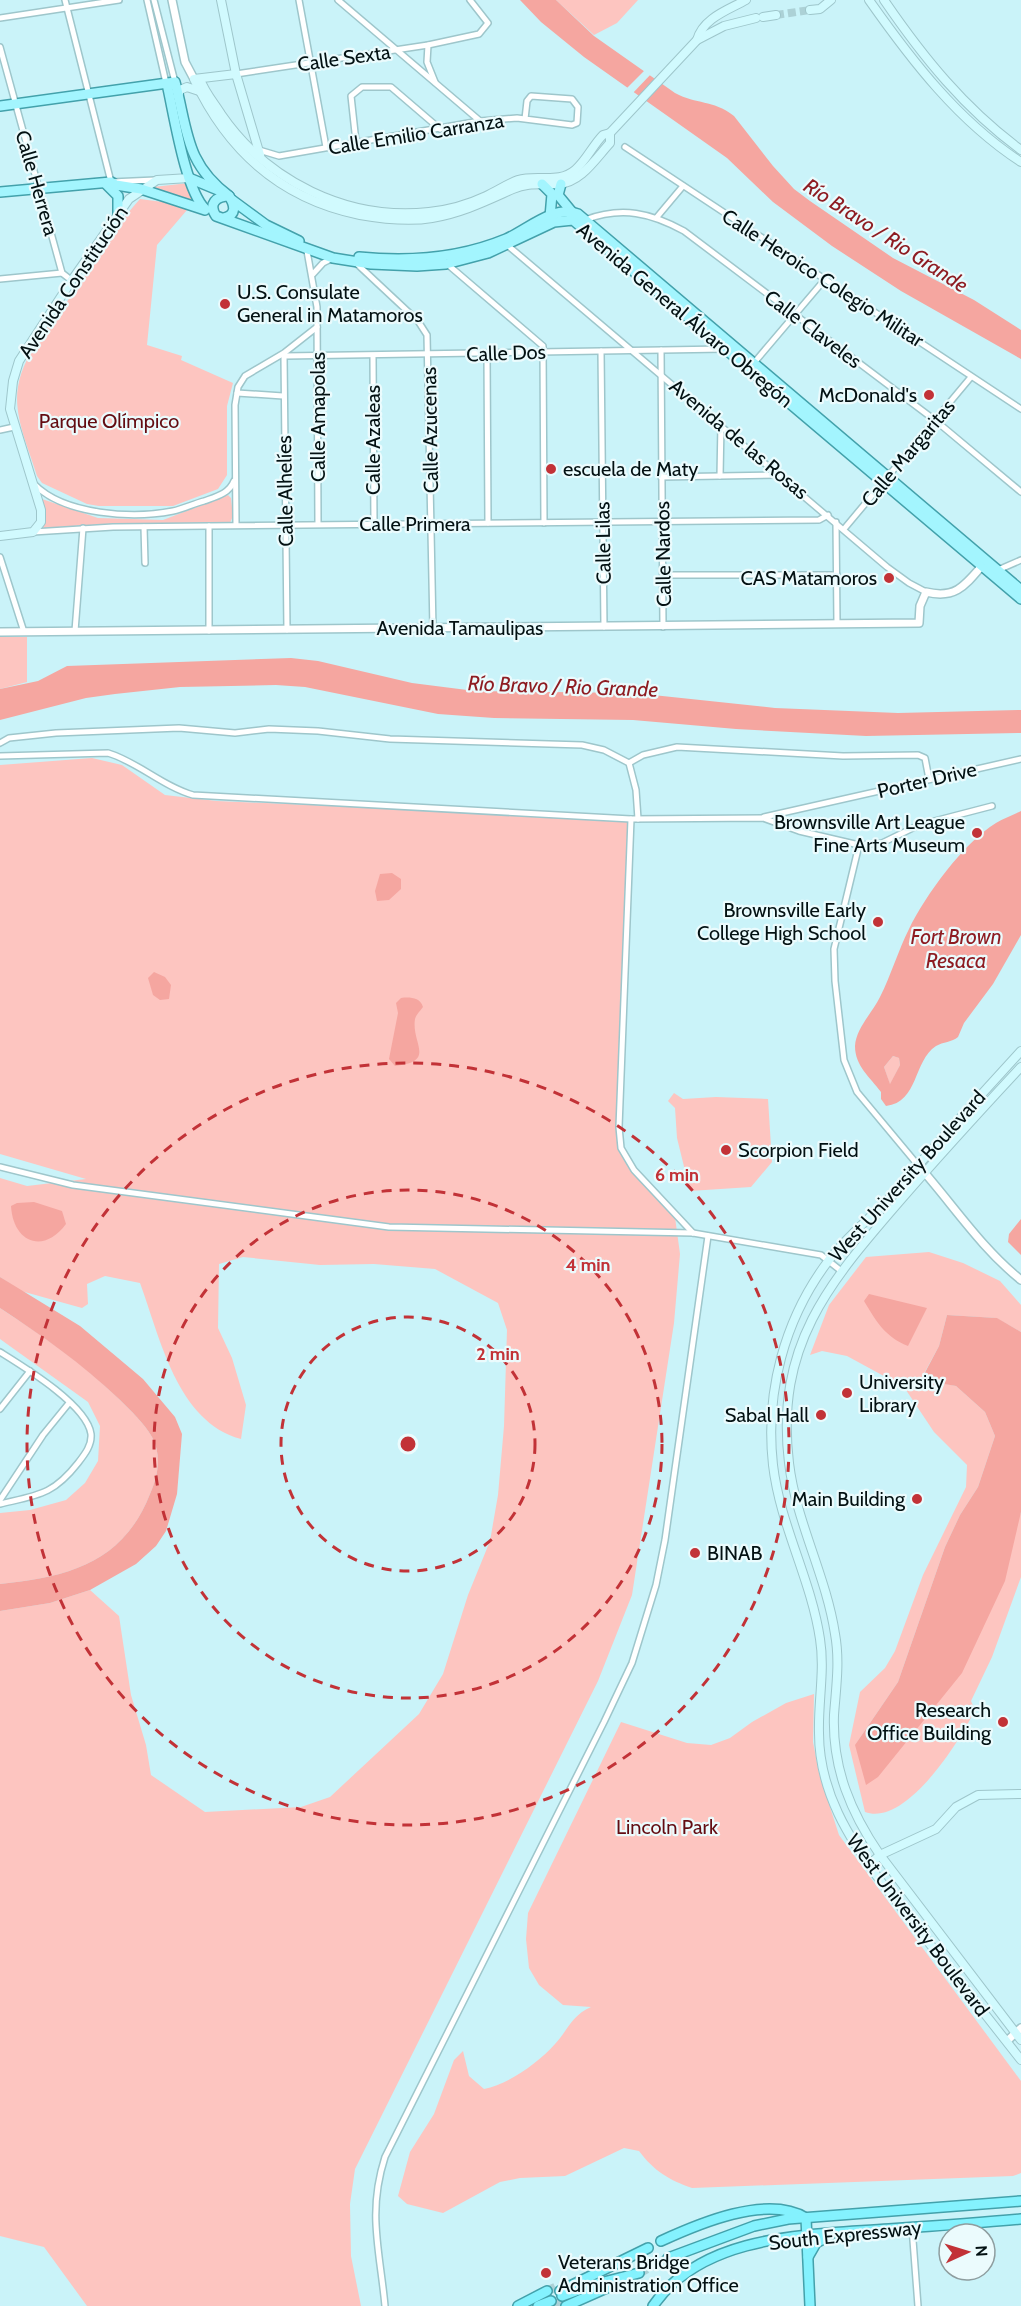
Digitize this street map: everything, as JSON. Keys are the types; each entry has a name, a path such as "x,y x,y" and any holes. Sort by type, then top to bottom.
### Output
{"highway":[{"name":"South Expressway","path":"668,2258 754,2226 806,2218 1021,2201"},
{"path":"662,2241 692,2226 736,2213 797,2212 806,2218 810,2306"},
{"name":"South Expressway","path":"653,2306 674,2283 697,2267 725,2254 761,2242 806,2236 1021,2219"},
{"path":"807,2259 816,2243 840,2233"},
{"path":"562,2296 590,2272 604,2270 648,2248"},
{"path":"592,2285 604,2270"},
{"path":"562,2296 592,2285 639,2273"},
{"path":"562,2296 639,2273"},
{"path":"577,2306 639,2273"},
{"path":"518,2306 550,2300"},
{"path":"524,2306 550,2300"},
{"path":"538,2306 550,2300"}],"main road":[{"path":"221,0 236,74 262,160"},
{"path":"698,40 699,33 711,20 747,0"},
{"path":"810,10 820,9 831,0"},
{"path":"869,0 937,91 967,119 1021,162"},
{"path":"884,0 933,68 975,112 1021,150"},
{"path":"197,79 225,126 239,136 278,174 336,202 376,214 430,212 484,197 525,177 565,177 576,170 603,135 613,130 698,40 724,26 776,15"},
{"name":"Calle Sexta","path":"197,79 236,74"},
{"path":"197,79 199,91 259,168 277,183 310,201 336,210 431,219 488,202 514,188 561,184 579,176 610,143 613,130"},
{"path":"0,106 171,83"},
{"name":"Avenida General Álvaro Obregón","path":"171,83 178,96 187,167 185,178 196,199 206,210 333,258 445,260"},
{"name":"Avenida General Álvaro Obregón","path":"171,83 182,128 196,163 228,196 266,225 308,248 355,262 417,267 505,243 554,222 577,217"},
{"path":"178,96 180,90 187,87 199,91"},
{"path":"967,119 975,112"},
{"path":"239,136 248,137 252,132"},
{"path":"185,178 228,196 234,211 230,216 220,217 213,210 213,202 219,197 228,196"},
{"name":"Avenida Constitución","path":"33,532 41,518 33,482 14,426 10,399 17,367 71,280 118,213 141,189 157,180 185,178"},
{"path":"542,184 552,194 550,217"},
{"path":"561,184 558,195 577,217"},
{"path":"109,185 119,200 118,213"},
{"path":"0,192 109,185 141,189 206,210"},
{"name":"Avenida General Álvaro Obregón","path":"505,243 559,212 577,217 949,534 1021,590"},
{"name":"Avenida General Álvaro Obregón","path":"660,288 727,349 751,365"},
{"name":"Calle Primera","path":"0,536 33,532"},
{"name":"Avenida General Álvaro Obregón","path":"949,534 981,567 1021,599"},
{"name":"West University Boulevard","path":"1021,1052 829,1260 799,1308 784,1344 774,1389 771,1424 774,1468 781,1505 815,1609 821,1642 820,1755 829,1792 846,1831 869,1865 1021,2060"},
{"name":"West University Boulevard","path":"1019,2034 880,1855 853,1810 841,1777 834,1740 837,1653 833,1618 796,1501 787,1436 790,1393 801,1347 816,1311 840,1270 924,1172 1021,1067"},
{"path":"820,1708 835,1709"},
{"path":"869,1865 880,1855 936,1829 956,1808 978,1795 1021,1794"}],"street":[{"path":"65,0 109,185 157,180"},
{"path":"0,18 119,0"},
{"path":"147,0 154,32 171,83"},
{"path":"154,0 171,83"},
{"path":"172,0 185,62 197,79"},
{"path":"299,0 326,147"},
{"path":"338,0 395,51 480,121"},
{"name":"Calle Sexta","path":"236,74 395,51 479,34 488,22 470,0"},
{"path":"154,32 161,30"},
{"path":"428,45 427,62 437,86"},
{"name":"Calle Herrera","path":"0,47 62,273"},
{"path":"356,142 351,96 362,87 391,87 440,129"},
{"name":"Calle Emilio Carranza","path":"257,149 279,156 480,121 525,119 572,125 577,123 578,106 572,99 528,97 525,119"},
{"name":"Calle Heroico Colegio Militar","path":"626,147 1021,409"},
{"path":"657,217 683,186"},
{"name":"Calle Claveles","path":"577,217 622,212 657,217 684,231 936,421 1021,492"},
{"name":"Avenida de las Rosas","path":"505,243 901,578 927,592 944,594 958,592 981,567"},
{"name":"Calle Amapolas","path":"308,248 313,274 317,327 318,524"},
{"path":"313,274 323,263 333,258"},
{"path":"445,260 543,346 544,523"},
{"name":"Calle Azucenas","path":"355,262 418,321 427,335 433,628"},
{"path":"0,279 62,273 71,280"},
{"path":"751,365 826,278"},
{"path":"236,525 237,393 245,376 284,355 317,327"},
{"name":"Calle Dos","path":"284,355 429,356 727,349"},
{"name":"Calle Nardos","path":"662,350 663,627"},
{"name":"Calle Lilas","path":"601,351 604,627"},
{"name":"Calle Alhelíes","path":"284,355 287,630"},
{"path":"488,355 488,523"},
{"name":"Calle Azaleas","path":"373,356 374,524"},
{"name":"Calle Margaritas","path":"844,529 971,377"},
{"path":"237,393 283,396"},
{"path":"720,476 721,424"},
{"path":"0,430 14,426"},
{"path":"662,477 781,475"},
{"path":"33,482 44,492 91,511 157,513 175,511 221,494 232,486 235,477"},
{"name":"Calle Primera","path":"33,532 83,528 236,525 819,520 828,515"},
{"path":"836,522 837,624"},
{"path":"209,526 209,630"},
{"path":"144,527 145,563"},
{"path":"75,632 83,528"},
{"path":"0,556 24,632"},
{"path":"997,571 1021,560"},
{"path":"664,575 837,575"},
{"name":"Avenida Tamaulipas","path":"0,632 919,623 920,606 927,592"},
{"path":"0,743 9,738 124,729 179,728 235,733 269,729 318,731 390,739 582,745 604,750 629,763 636,790 638,819"},
{"path":"629,763 643,755 677,747 843,756 918,755 925,758 928,779"},
{"path":"0,756 108,753 123,757 178,791 193,795 630,819 763,818 799,831 859,845 882,843 919,825 992,806"},
{"name":"Porter Drive","path":"763,818 1021,759"},
{"path":"630,819 619,1127 621,1148 634,1170 693,1233"},
{"path":"859,845 834,949 835,981 844,1060 857,1092 984,1247 1021,1280"},
{"path":"0,1167 73,1185 389,1227 693,1233 809,1252 829,1260 840,1270"},
{"path":"386,2306 376,2248 374,2211 377,2182 385,2157 604,1722 632,1663 644,1627 665,1540 708,1236"},
{"path":"0,1352 30,1371 81,1413 90,1430 91,1440 86,1452 64,1481 49,1491 0,1502"},
{"path":"0,1409 30,1371"},
{"path":"0,1502 43,1435 69,1403"},
{"path":"1007,2041 1019,2034"},
{"path":"912,2228 918,2306"}],"green space":[{"path":"556,0 638,0 617,23 594,35"},
{"path":"189,183 196,203 153,187"},
{"name":"Parque Olímpico","path":"140,199 178,204 187,210 157,245 147,345 182,356 181,360 233,383 227,406 227,475 218,489 173,506 99,506 87,504 42,483 37,476 20,421 18,387 21,373 34,346 79,285 115,230"},
{"path":"228,495 231,498 233,516 230,523 87,525 43,528 46,515 42,499 98,518 163,520"},
{"path":"0,637 27,637 27,682 0,689"},
{"path":"92,758 122,765 165,795 217,801 631,819 619,1151 644,1185 675,1217 680,1254 674,1323 632,1595 598,1681 355,2169 350,2204 351,2256 361,2306 87,2306 44,2247 0,2236 0,1611 50,1603 90,1590 119,1616 131,1695 146,1745 151,1775 205,1812 301,1807 330,1797 419,1714 443,1674 468,1595 490,1541 498,1495 504,1426 507,1330 498,1303 435,1269 374,1264 320,1265 243,1257 219,1264 218,1328 232,1358 246,1405 241,1439 219,1430 201,1415 186,1396 164,1352 140,1283 105,1276 87,1284 88,1304 82,1308 21,1291 0,1277 0,1178 27,1186 86,1179 0,1154 0,765"},
{"path":"893,1056 899,1058 900,1065 890,1085 884,1067"},
{"name":"Scorpion Field","path":"674,1093 683,1099 716,1097 768,1099 772,1162 751,1187 690,1191 677,1138 675,1108 668,1101"},
{"path":"929,1252 963,1263 1000,1281 1021,1305 1021,1332 996,1318 947,1315 939,1346 921,1379 956,1386 985,1412 995,1436 978,1487 960,1515 945,1547 898,1682 855,1745 1017,1523 1021,1512 1021,1577 992,1657 971,1701 975,1710 957,1741 930,1778 914,1794 897,1807 881,1813 865,1812 849,1745 860,1692 885,1668 895,1651 923,1575 966,1487 967,1465 934,1432 904,1387 847,1356 822,1351 810,1355 829,1305 866,1257"},
{"path":"0,1308 62,1350 119,1399 149,1432 158,1458 153,1487 139,1517 125,1536 109,1551 70,1571 48,1577 0,1584 0,1513 30,1510 66,1500 85,1483 98,1461 100,1426 88,1402 0,1339"},
{"name":"Lincoln Park","path":"814,1694 813,1742 819,1773 839,1835 1021,2081 1021,2173 1013,2176 692,2188 662,2174 639,2151 624,2148 565,2176 520,2178 500,2182 443,2213 407,2204 398,2196 410,2152 434,2114 454,2060 463,2051 469,2076 484,2089 503,2083 540,2058 555,2044 579,2014 591,2007 563,2005 539,1985 529,1968 526,1939 528,1913 621,1722 687,1743 711,1745 730,1738 752,1722 786,1703"}],"water":[{"path":"520,0 556,0 594,36 675,93 719,107 734,116 773,166 794,189 810,201 893,258 974,300 1021,330 1021,359 901,291 832,246 773,202 727,158 584,57 541,22"},
{"path":"291,658 318,661 412,683 475,691 634,693 775,708 898,713 1021,710 1021,733 866,736 736,729 633,720 494,718 438,714 305,687 276,685 180,687 115,694 86,698 0,720 0,689 38,681 67,666"},
{"name":"Fort Brown Resaca","path":"1021,811 1021,935 993,984 964,1023 958,1037 936,1046 923,1061 904,1097 897,1103 886,1106 881,1099 881,1092 858,1060 855,1046 858,1033 880,997 916,916 946,871 984,832 999,821","holes":["893,1056 899,1058 900,1065 890,1084 884,1067"]},
{"path":"392,873 401,879 401,889 389,900 377,901 375,891 380,874"},
{"path":"154,972 165,977 171,985 169,999 160,1000 153,995 148,978"},
{"path":"401,998 417,999 423,1007 415,1019 419,1056 408,1064 395,1066 389,1059 398,1013 396,1003"},
{"path":"34,1202 62,1211 66,1224 57,1234 48,1239 39,1241 23,1236 13,1218 11,1206 17,1203"},
{"path":"1021,1219 1021,1255 1008,1242 1009,1234"},
{"path":"0,1277 80,1326 143,1379 175,1417 182,1434 177,1494 166,1531 156,1546 136,1564 90,1590 50,1603 0,1611 0,1584 48,1577 70,1571 109,1551 125,1536 139,1517 150,1494 157,1473 158,1458 149,1432 119,1399 62,1351 0,1308"},
{"path":"869,1294 927,1308 908,1346 893,1338 877,1322 864,1301"},
{"path":"947,1315 997,1318 1021,1332 1021,1512 1005,1581 962,1673 878,1777 866,1785 855,1745 898,1682 945,1547 960,1515 978,1487 995,1436 985,1412 956,1386 921,1380 939,1346"}],"pier":[{"path":"646,69 652,73 631,95 625,90"}],"tunnel":[{"path":"776,15 810,10"},
{"path":"639,2273 668,2258"},
{"path":"547,2291 558,2286"},
{"path":"553,2306 564,2301"}],"place":[{"name":"U.S. Consulate General in Matamoros","path":"225,304"},
{"name":"McDonald's","path":"929,395"},
{"name":"escuela de Maty","path":"551,469"},
{"name":"CAS Matamoros","path":"889,578"},
{"name":"Brownsville Art League Fine Arts Museum","path":"977,833"},
{"name":"Brownsville Early College High School","path":"878,922"},
{"name":"Scorpion Field","path":"726,1150"},
{"name":"University Library","path":"847,1393"},
{"name":"Sabal Hall","path":"821,1415"},
{"name":"Main Building","path":"917,1499"},
{"name":"BINAB","path":"695,1553"},
{"name":"Research Office Building","path":"1003,1722"},
{"name":"Veterans Bridge Administration Office","path":"546,2273"}],"water label":[{"name":"Río Bravo / Rio Grande","path":"886,235"},
{"name":"Río Bravo / Rio Grande","path":"563,686"}]}
